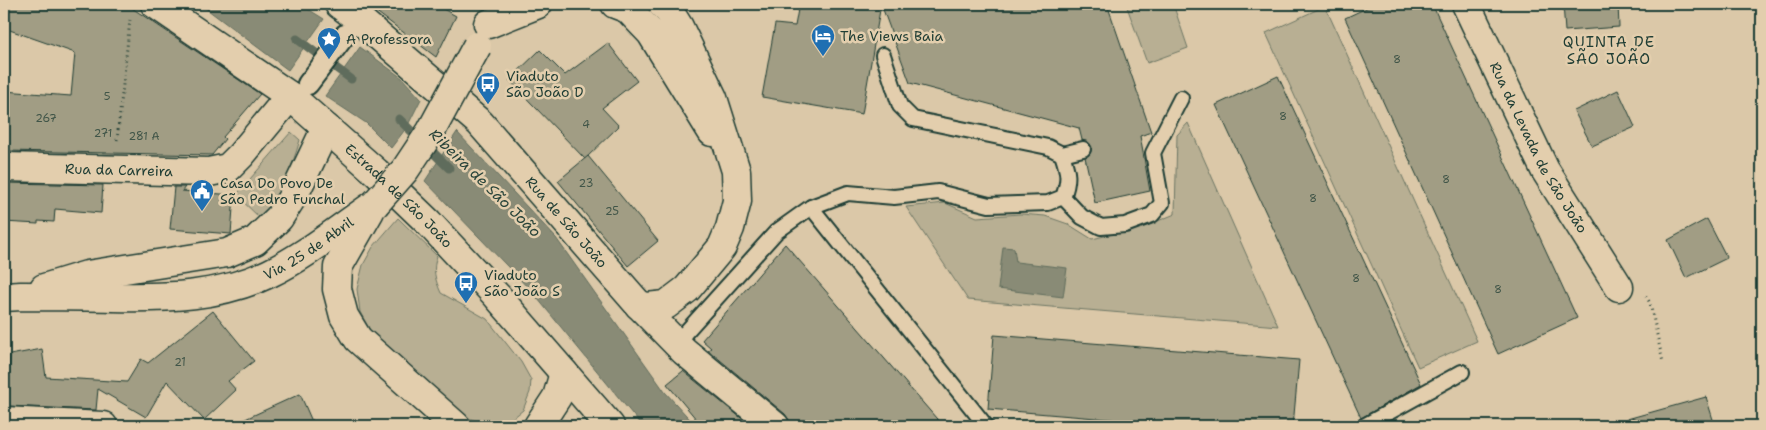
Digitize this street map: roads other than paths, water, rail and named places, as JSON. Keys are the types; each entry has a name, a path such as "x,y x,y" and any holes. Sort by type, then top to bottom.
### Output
{"main road":[{"name":"Estrada de São João","path":"155,4 299,90 326,128 428,222 497,296 610,426"},
{"path":"494,14 538,4"},
{"path":"615,4 628,9 651,33 736,171"},
{"path":"639,304 647,307 666,305 688,289 722,247 730,228 736,201 736,171 713,98 679,27 670,11 662,4"},
{"name":"Rua da Levada de São João","path":"1466,4 1545,170 1619,288"},
{"name":"Via 25 de Abril","path":"12,296 165,298 199,295 235,287 270,273 300,256 375,204 405,170 431,131 494,14"},
{"name":"Rua de São João","path":"347,19 480,122 639,304 688,356 761,421"},
{"name":"Rua da Carreira","path":"4,167 209,172 223,170 241,156 299,90"},
{"path":"12,296 87,275 227,253 255,241 279,218 295,193 326,128"},
{"path":"375,204 338,267 337,289 344,316 358,339 456,426"},
{"path":"538,426 557,397 564,373"},
{"path":"4,421 103,426"}],"street":[{"path":"299,90 347,19"}],"lane":[{"path":"883,54 900,106 913,120 1048,147 1062,154 1083,149"},
{"path":"1062,197 1082,217 1101,227 1125,225 1152,215 1162,203 1153,153 1181,98"},
{"path":"676,343 776,232 811,207 848,193 894,197 938,192 989,205 1048,203 1062,197 1068,183 1067,169 1062,154"},
{"path":"811,207 986,426"},
{"path":"1364,426 1462,372"}],"water":[{"path":"200,4 300,4 324,19 288,70"},
{"path":"360,47 402,78 421,99 407,127 391,148 366,123 325,96"},
{"path":"457,132 556,238 665,392 696,426 642,426 533,293 425,181"},
{"path":"1003,247 1014,248 1016,262 1067,268 1063,297 998,289"}],"waterway":[{"name":"Ribeira de São João","path":"297,39 351,79"},
{"name":"Ribeira de São João","path":"399,119 449,168"}],"place":[{"name":"The Views Baia","path":"823,57"},
{"name":"A Professora","path":"329,60"},
{"name":"Viaduto São João D","path":"488,105"},
{"name":"Casa Do Povo De São Pedro Funchal","path":"202,212"},
{"name":"Viaduto São João S","path":"466,304"}],"district":[{"name":"QUINTA DE SÃO JOÃO","path":"1609,50"}]}
